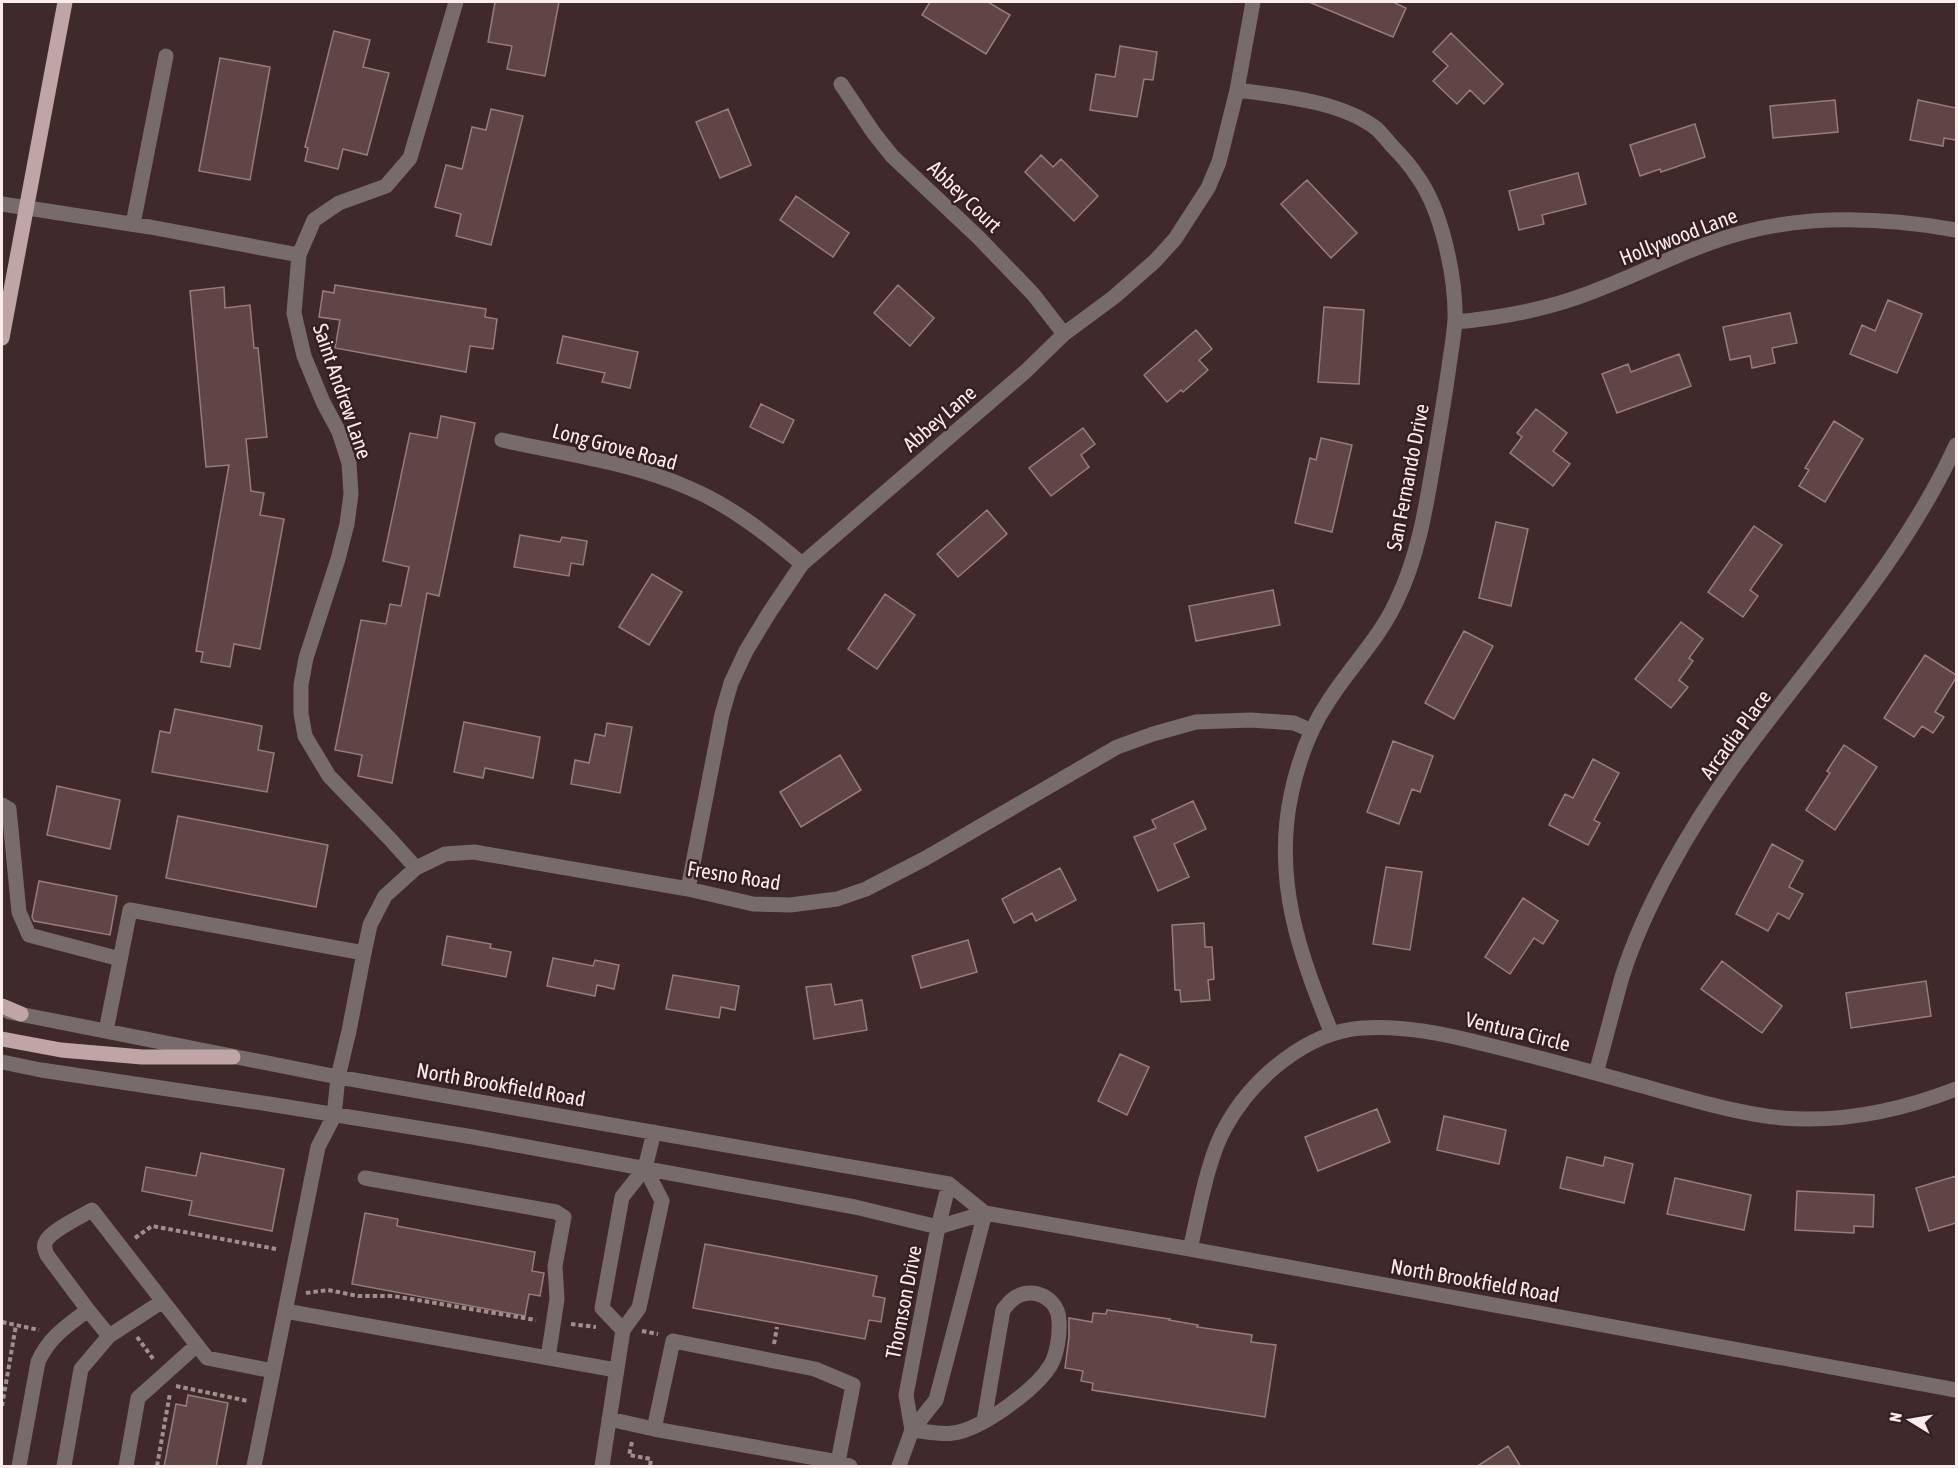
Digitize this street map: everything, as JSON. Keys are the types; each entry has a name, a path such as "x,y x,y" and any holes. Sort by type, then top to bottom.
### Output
{"main road":[{"path":"2,338 65,2"},
{"path":"2,1006 21,1014"},
{"path":"2,1039 61,1050 142,1057 234,1056"}],"street":[{"name":"Saint Andrew Lane","path":"416,868 329,776 305,736 301,714 301,685 306,658 338,559 347,524 351,494 349,463 339,432 323,402 304,356 294,313 299,255 314,220 339,203 386,186 410,158 456,2"},
{"name":"Abbey Lane","path":"688,889 715,745 732,683 746,651 802,564 1026,371 1064,334 1114,297 1155,261 1175,239 1208,188 1219,162 1237,90 1253,2"},
{"path":"134,224 166,56"},
{"name":"Abbey Court","path":"841,84 892,156 978,237 1033,294 1064,334"},
{"name":"San Fernando Drive","path":"1237,90 1320,104 1355,117 1377,129 1418,177 1433,204 1450,267 1454,292 1455,322 1424,520 1406,579 1383,626 1328,701 1312,730 1299,762 1285,832 1284,864 1294,927 1332,1034"},
{"path":"2,204 134,224 299,255"},
{"name":"Hollywood Lane","path":"1455,322 1514,315 1568,301 1699,246 1775,225 1833,219 1893,220 1956,230"},
{"name":"Long Grove Road","path":"502,440 644,471 689,488 722,505 802,564"},
{"name":"Arcadia Place","path":"1596,1073 1623,975 1649,911 1687,840 1731,771 1828,646 1897,550 1918,517 1956,445"},
{"name":"Fresno Road","path":"334,1116 338,1077 370,925 385,896 416,868 445,854 474,852 688,889 753,904 790,905 837,899 866,889 926,858 1117,747 1153,734 1196,722 1251,720 1294,723 1312,730"},
{"path":"2,805 9,809 19,912 29,935 120,959"},
{"path":"106,1031 130,910 364,953"},
{"name":"North Brookfield Road","path":"2,1011 338,1077 949,1184 985,1214"},
{"name":"Ventura Circle","path":"1190,1249 1213,1156 1226,1126 1257,1083 1284,1059 1332,1034 1361,1028 1426,1032 1512,1050 1696,1101 1782,1118 1838,1118 1894,1109 1956,1089"},
{"name":"North Brookfield Road","path":"2,1062 473,1137 855,1207 938,1227 985,1214 1190,1249 1956,1390"},
{"path":"254,1467 318,1147 334,1116"},
{"path":"622,1329 602,1308 622,1197 645,1168 654,1132"},
{"path":"602,1467 622,1329 639,1308 662,1201 645,1168"},
{"path":"365,1178 556,1212 564,1217 555,1266 557,1299 548,1358"},
{"name":"Thomson Drive","path":"912,1430 906,1395 938,1227 949,1184"},
{"path":"109,1336 44,1248 46,1241 52,1235 92,1210 207,1358 273,1371"},
{"name":"Thomson Drive","path":"899,1467 912,1430 936,1400 985,1214"},
{"path":"912,1430 953,1433 984,1421 1029,1391 1052,1364 1060,1319 1055,1306 1046,1298 1033,1292 1010,1300 1003,1310 984,1421"},
{"path":"64,1467 81,1369 109,1336 163,1301"},
{"path":"19,1467 38,1362 44,1347 88,1310"},
{"path":"285,1311 616,1370"},
{"path":"609,1419 654,1429 844,1464 853,1385 815,1369 673,1341 654,1429"},
{"path":"126,1467 138,1398 197,1345"}],"path":[{"path":"120,1247 152,1226 276,1249"},
{"path":"289,1291 308,1293 328,1290 358,1296 393,1296 554,1322 654,1333"},
{"path":"2,1406 16,1325"},
{"path":"157,1467 171,1385 248,1401"}],"building":[{"path":"495,2 559,2 545,76 507,69 512,46 488,42"},
{"path":"930,2 988,2 1010,15 986,54 922,15"},
{"path":"1309,2 1393,2 1406,8 1393,37"},
{"path":"334,31 370,40 363,67 389,73 367,155 343,149 338,169 305,161 308,148 305,147"},
{"path":"1451,33 1503,84 1484,104 1470,90 1457,104 1433,81 1448,66 1433,52"},
{"path":"1120,46 1157,52 1153,80 1144,79 1137,117 1090,110 1096,74 1115,77"},
{"path":"220,58 270,67 250,180 199,171"},
{"path":"1835,100 1838,132 1773,138 1770,106"},
{"path":"1918,100 1956,108 1956,140 1944,138 1943,146 1910,140"},
{"path":"491,109 523,116 491,245 456,236 461,214 435,207 446,165 462,169 472,127 486,130"},
{"path":"728,109 751,165 720,178 696,122"},
{"path":"1695,124 1705,157 1661,172 1660,169 1640,176 1630,145"},
{"path":"1041,155 1053,167 1061,159 1098,196 1074,221 1025,172"},
{"path":"1578,173 1586,204 1542,215 1544,224 1519,230 1509,191"},
{"path":"1307,180 1357,233 1331,258 1281,204"},
{"path":"796,196 849,233 833,257 780,220"},
{"path":"335,285 486,309 485,317 497,319 493,349 470,346 466,372 335,348 340,320 319,317 323,291 334,293"},
{"path":"898,285 934,318 910,346 874,313"},
{"path":"224,287 225,308 250,305 254,348 258,348 267,437 246,439 251,491 264,493 260,515 284,519 260,649 234,644 230,667 201,662 203,652 196,651 229,465 206,467 190,291"},
{"path":"1888,300 1922,314 1897,373 1850,354 1862,325 1875,331"},
{"path":"1324,307 1364,310 1359,384 1318,382"},
{"path":"1790,313 1797,343 1772,348 1775,363 1752,368 1750,356 1730,360 1723,327"},
{"path":"1196,330 1212,349 1199,360 1208,370 1183,392 1181,390 1167,402 1144,375"},
{"path":"563,336 638,352 630,388 602,382 605,373 557,363"},
{"path":"1679,354 1691,386 1617,413 1602,374 1628,364 1631,372"},
{"path":"761,404 794,420 783,443 750,427"},
{"path":"1536,409 1567,433 1553,451 1570,464 1553,486 1510,453 1522,437 1517,433"},
{"path":"441,416 475,423 439,596 427,593 392,783 358,776 362,755 335,750 361,620 386,624 390,604 401,606 409,567 383,561 410,433 437,438"},
{"path":"1834,421 1863,439 1825,502 1799,486 1809,470 1805,468"},
{"path":"1083,428 1095,444 1081,455 1089,467 1051,496 1029,468"},
{"path":"1321,438 1352,445 1332,532 1295,523 1310,458 1316,460"},
{"path":"987,510 1007,534 958,577 937,554"},
{"path":"1496,522 1528,529 1511,606 1479,598"},
{"path":"1754,526 1782,545 1750,590 1758,596 1743,617 1708,592"},
{"path":"520,535 560,542 562,537 587,541 583,565 571,563 569,576 514,567"},
{"path":"652,574 682,592 649,645 619,627"},
{"path":"1273,590 1280,625 1196,641 1189,606"},
{"path":"885,594 915,615 877,669 848,649"},
{"path":"1681,622 1703,639 1689,658 1693,661 1679,680 1688,687 1671,708 1635,679"},
{"path":"1464,631 1493,646 1454,719 1425,703"},
{"path":"1925,655 1956,675 1956,678 1935,712 1944,717 1933,733 1922,726 1914,737 1884,718"},
{"path":"175,709 262,726 258,750 274,753 267,792 152,772 160,731 170,733"},
{"path":"464,722 540,737 533,778 485,768 483,778 454,772"},
{"path":"607,723 632,727 620,793 571,784 575,760 589,763 595,734 605,736"},
{"path":"1393,741 1433,756 1420,792 1412,789 1399,824 1367,812"},
{"path":"1844,745 1877,767 1835,830 1806,810 1830,773 1827,771"},
{"path":"840,755 861,790 801,827 780,792"},
{"path":"1593,759 1619,773 1594,820 1600,823 1588,845 1549,825 1565,794 1573,798"},
{"path":"57,786 120,800 110,849 47,835"},
{"path":"1193,801 1206,829 1174,844 1189,877 1158,891 1134,837 1156,828 1152,820"},
{"path":"178,816 328,845 316,907 166,878"},
{"path":"1772,844 1803,861 1789,887 1803,894 1789,919 1778,913 1768,931 1736,914"},
{"path":"1386,867 1422,872 1410,950 1373,944"},
{"path":"1060,868 1076,900 1036,921 1032,913 1014,923 1002,899"},
{"path":"39,881 117,896 110,935 34,921 32,917"},
{"path":"1523,898 1558,921 1543,944 1534,938 1510,974 1485,957"},
{"path":"1204,923 1205,947 1212,947 1214,979 1208,980 1210,1000 1181,1002 1180,990 1175,990 1172,925"},
{"path":"447,936 491,944 490,948 511,952 506,977 442,965"},
{"path":"968,940 977,972 921,988 912,956"},
{"path":"553,958 593,966 595,960 619,965 614,989 597,985 595,996 547,986"},
{"path":"1722,961 1782,1006 1762,1033 1701,989"},
{"path":"673,975 739,986 735,1010 721,1007 719,1018 666,1009"},
{"path":"1926,981 1931,1016 1851,1028 1846,993"},
{"path":"831,984 835,1005 862,1000 867,1030 814,1039 806,987"},
{"path":"1120,1054 1149,1067 1127,1115 1098,1101"},
{"path":"1377,1109 1390,1142 1318,1171 1305,1137"},
{"path":"1444,1116 1506,1130 1499,1164 1437,1150"},
{"path":"201,1153 284,1169 272,1231 189,1215 192,1201 142,1191 146,1167 196,1176"},
{"path":"1567,1157 1603,1166 1605,1157 1633,1164 1624,1203 1560,1188"},
{"path":"1956,1176 1956,1223 1929,1231 1916,1188"},
{"path":"1675,1178 1751,1195 1744,1230 1667,1214"},
{"path":"1797,1191 1874,1195 1873,1227 1854,1226 1854,1233 1795,1230"},
{"path":"365,1213 398,1219 397,1226 535,1252 532,1271 544,1273 540,1296 529,1294 525,1316 352,1284"},
{"path":"705,1244 877,1276 873,1296 885,1298 881,1322 869,1320 865,1339 693,1308"},
{"path":"1107,1310 1170,1319 1198,1325 1197,1327 1252,1335 1251,1342 1276,1345 1265,1417 1092,1390 1093,1383 1081,1381 1083,1371 1065,1368 1069,1318 1092,1322 1093,1313 1106,1314"},
{"path":"188,1395 228,1403 216,1467 164,1467 176,1404 186,1406"},
{"path":"1508,1446 1521,1467 1476,1467"}]}
